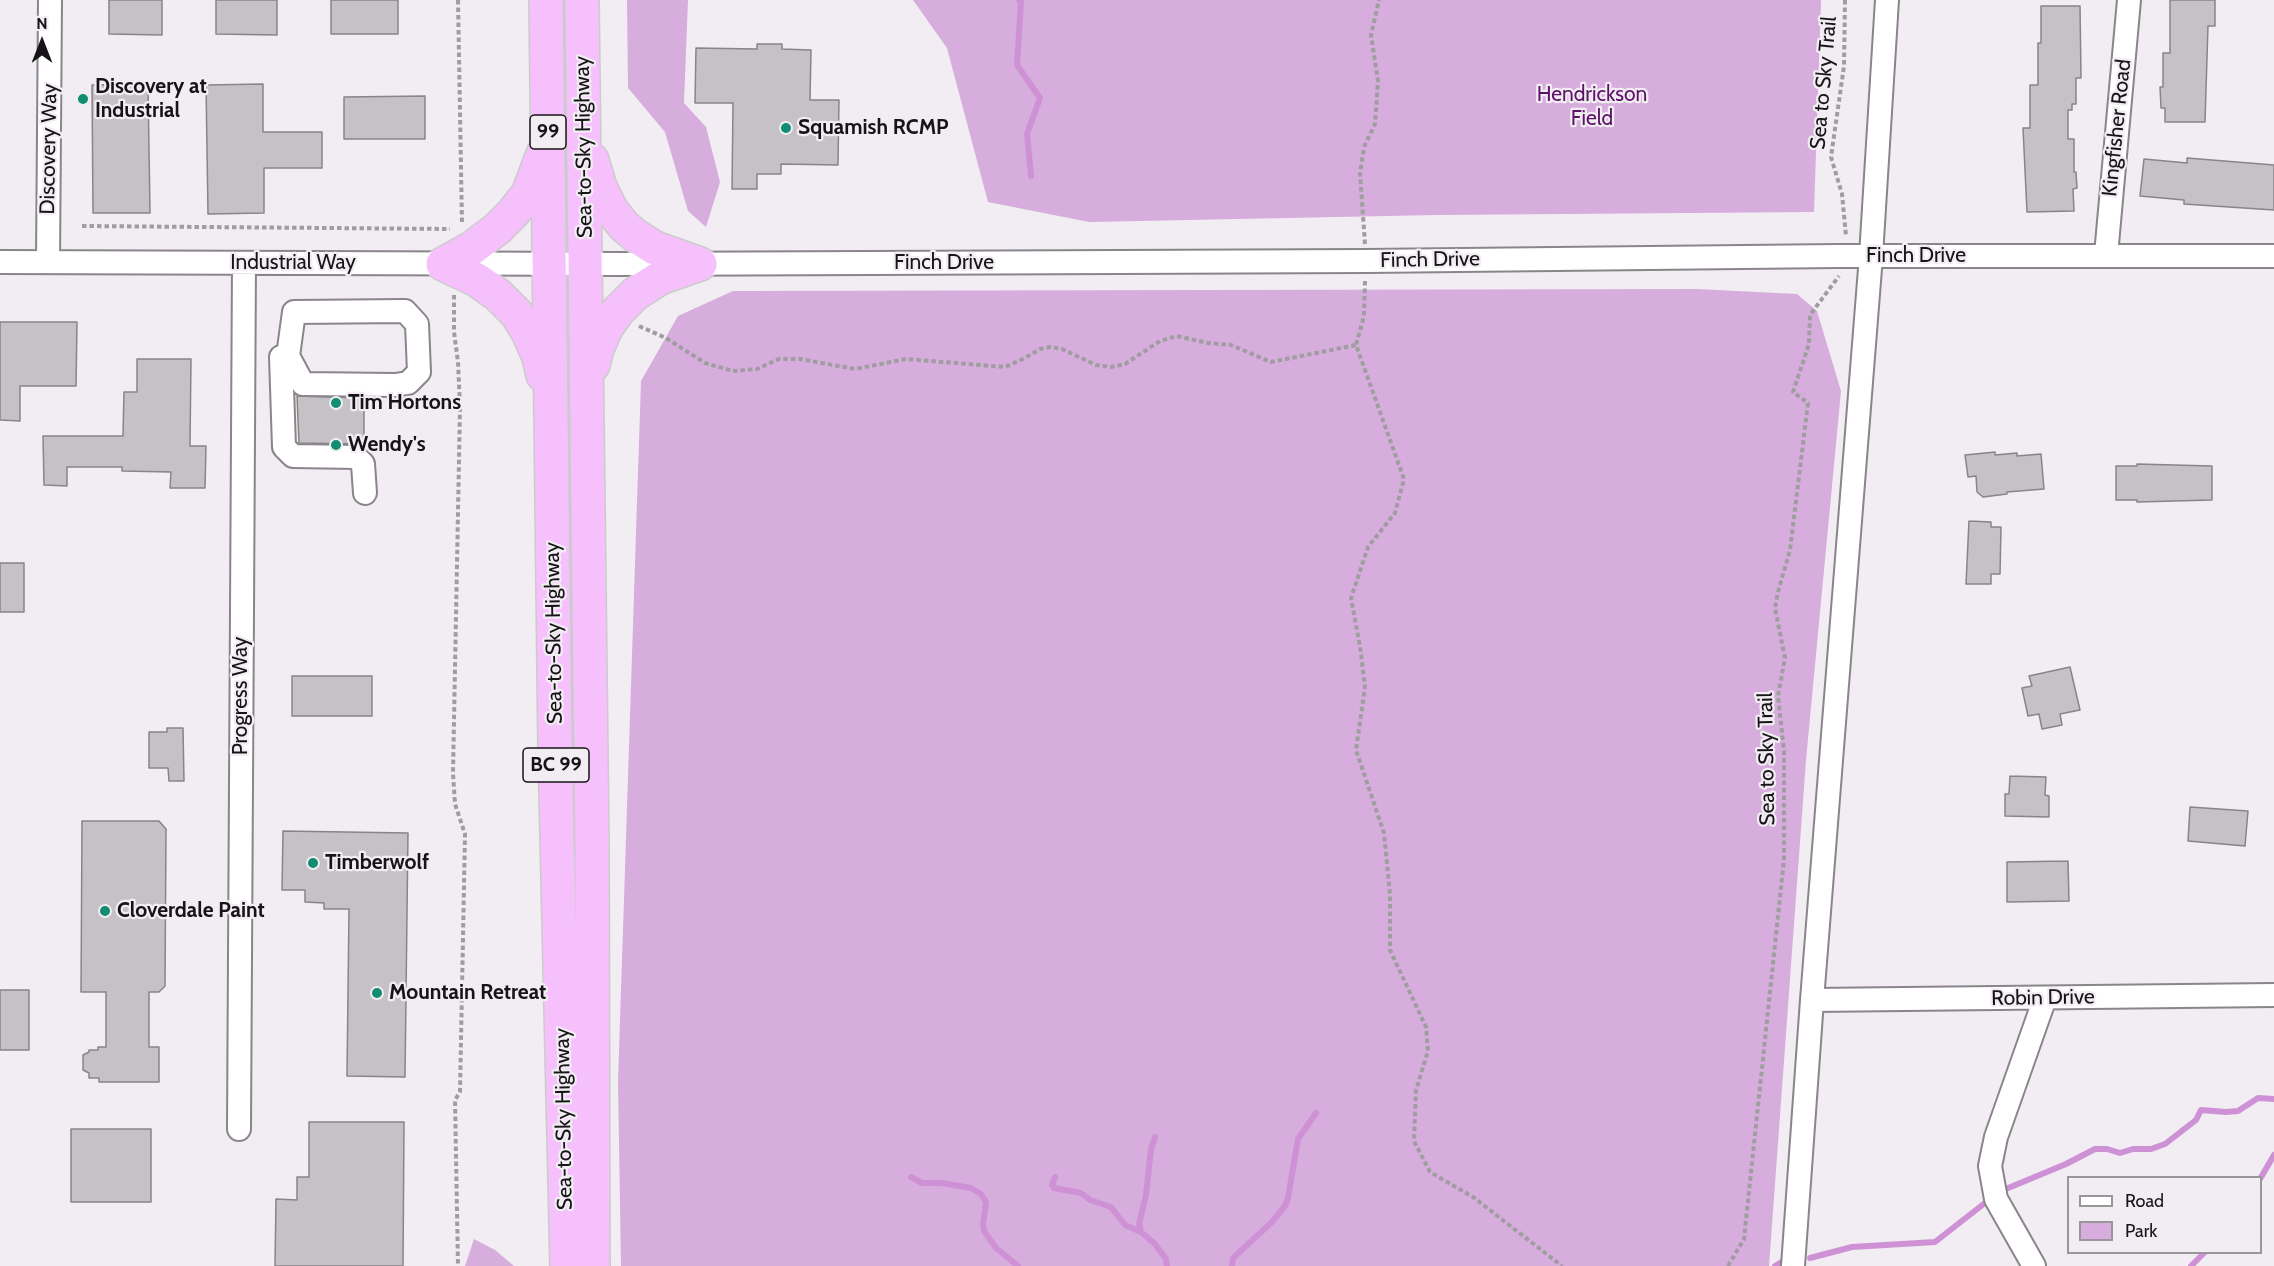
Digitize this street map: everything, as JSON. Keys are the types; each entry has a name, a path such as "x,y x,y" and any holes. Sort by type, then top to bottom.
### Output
{"highway":[{"name":"Sea-to-Sky Highway","path":"546,0 555,748 567,1266"},
{"name":"Sea-to-Sky Highway","path":"582,0 591,821 593,1266"},
{"path":"443,264 497,230 513,213 528,194 540,164 548,132"},
{"path":"584,134 600,187 612,211 624,226 655,248 700,264"},
{"path":"443,264 477,280 498,295 517,314 528,332 538,357 552,414"},
{"path":"586,399 597,349 606,328 618,311 635,294 660,278 700,264"}],"street":[{"name":"Discovery Way","path":"48,262 50,0"},
{"path":"1793,1266 1871,256 1887,0"},
{"name":"Kingfisher Road","path":"2106,255 2129,0"},
{"name":"Finch Drive","path":"585,264 1366,261 1871,256 2274,256"},
{"name":"Industrial Way","path":"0,262 585,264"},
{"name":"Progress Way","path":"239,1129 244,263"},
{"path":"405,311 417,324 419,372 408,383 395,385 303,384 288,356 294,312 405,311"},
{"path":"281,357 284,447 293,456 356,457 363,464 365,493"},
{"name":"Robin Drive","path":"1812,1000 2274,995"},
{"path":"2034,1266 1996,1199 1990,1166 1996,1137 2045,998"}],"path":[{"path":"458,0 462,228 472,223"},
{"path":"1366,261 1360,173 1364,147 1375,124 1378,81 1371,35 1379,0"},
{"name":"Sea to Sky Trail","path":"1845,0 1844,66 1831,157 1842,194 1846,240"},
{"path":"82,226 453,229"},
{"name":"Sea to Sky Trail","path":"1728,1266 1744,1239 1784,859 1784,751 1778,696 1785,658 1775,608 1790,550 1808,403 1793,392 1809,344 1810,315 1843,271"},
{"path":"454,294 454,332 460,407 453,773 455,804 465,834 460,1092 455,1100 458,1266"},
{"path":"1365,296 1364,316 1356,345 1404,479 1395,513 1368,547 1351,598 1365,687 1356,750 1384,833 1390,894 1390,950 1426,1027 1428,1051 1416,1089 1414,1141 1430,1172 1473,1197 1562,1266"},
{"path":"632,323 666,338 705,363 733,371 757,369 779,359 800,359 855,369 906,359 1005,367 1040,349 1050,347 1062,349 1096,365 1111,367 1125,364 1160,341 1177,336 1208,343 1231,345 1271,362 1356,345"}],"green space":[{"path":"627,0 688,0 684,103 706,127 720,182 706,227 688,211 665,132 628,88"},
{"name":"Hendrickson Field","path":"913,0 1821,0 1814,212 1436,215 1089,222 988,202 947,48"},
{"path":"1697,289 1797,294 1817,311 1841,391 1806,760 1769,1266 621,1266 618,1082 641,381 678,316 733,291"},
{"path":"474,1239 495,1250 514,1266 465,1266"}],"building":[{"path":"109,0 162,0 162,35 109,34"},
{"path":"216,0 277,0 277,35 216,34"},
{"path":"331,0 398,0 398,34 331,34"},
{"path":"2170,0 2215,0 2215,26 2208,26 2205,122 2165,122 2165,108 2161,108 2160,87 2163,87 2163,53 2170,53"},
{"path":"2041,6 2080,6 2081,78 2076,78 2076,104 2072,104 2072,110 2068,110 2068,139 2074,139 2074,172 2076,172 2077,188 2073,189 2074,211 2027,212 2023,128 2030,128 2030,85 2038,85"},
{"name":"Squamish RCMP","path":"757,44 782,44 782,49 811,50 810,100 839,100 838,165 781,164 781,174 757,174 757,189 732,189 733,103 695,103 696,48 757,49"},
{"path":"148,84 150,213 93,213 92,85"},
{"path":"263,84 263,132 322,132 322,168 264,168 264,213 208,214 206,85"},
{"path":"425,96 425,139 344,139 344,97"},
{"path":"2187,158 2274,165 2274,210 2184,204 2184,200 2140,196 2144,159 2187,163"},
{"path":"0,322 77,322 76,386 20,386 20,421 0,420"},
{"path":"137,359 191,359 190,446 206,446 205,488 170,488 171,472 122,471 122,467 67,467 67,486 44,485 43,436 123,436 124,392 137,392"},
{"path":"297,396 364,398 364,444 299,443"},
{"path":"1995,452 1995,455 2017,453 2017,456 2041,454 2044,489 2007,492 2007,494 1983,497 1977,492 1976,476 1968,477 1965,455"},
{"path":"2137,464 2212,466 2212,500 2137,502 2137,500 2116,500 2116,466 2137,466"},
{"path":"1969,521 1991,522 1991,527 2001,527 2000,574 1991,574 1991,584 1966,584"},
{"path":"0,563 24,563 24,612 0,612"},
{"path":"2070,667 2080,710 2060,714 2062,725 2042,729 2039,714 2028,716 2022,688 2032,686 2029,676"},
{"path":"292,676 372,676 372,716 292,716"},
{"path":"167,728 183,728 184,781 169,781 168,768 149,768 149,732 167,732"},
{"path":"2010,776 2046,777 2045,795 2049,796 2049,817 2005,816 2005,794 2009,794"},
{"path":"2190,807 2248,811 2245,846 2188,841"},
{"path":"82,821 159,821 166,829 165,986 159,992 149,992 149,1047 159,1047 159,1082 99,1082 99,1078 89,1078 89,1073 83,1070 83,1055 89,1050 106,1047 106,992 81,992"},
{"name":"Mountain Retreat","path":"283,831 408,833 405,1077 347,1076 349,909 324,909 324,903 305,902 305,890 282,890"},
{"path":"2068,861 2069,901 2007,902 2007,862"},
{"path":"0,990 29,990 29,1050 0,1050"},
{"path":"309,1122 404,1122 403,1266 275,1266 276,1199 297,1200 297,1177 309,1177"},
{"path":"71,1129 151,1129 151,1202 71,1202"}],"waterway":[{"path":"1019,0 1021,2 1017,65 1040,98 1027,134 1031,176"},
{"path":"2001,1191 2066,1164 2095,1149 2107,1149 2120,1153 2133,1149 2151,1149 2165,1144 2196,1120 2201,1110 2238,1111 2258,1098 2274,1099"},
{"path":"1232,1266 1233,1258 1272,1222 1285,1206 1298,1139 1316,1113"},
{"path":"1155,1137 1139,1224 1141,1232 1155,1244 1166,1259 1167,1266"},
{"path":"2262,1176 2274,1155"},
{"path":"911,1177 922,1183 941,1183 971,1188 981,1194 986,1202 984,1231 996,1248 1018,1266"},
{"path":"1055,1177 1052,1185 1054,1188 1081,1193 1090,1200 1111,1207 1125,1225 1141,1232"},
{"path":"1810,1258 1852,1247 1935,1242 1990,1199"},
{"path":"2191,1266 2203,1254"},
{"path":"1775,1266 1785,1260"}],"place":[{"name":"Discovery at Industrial","path":"83,99"},
{"name":"Squamish RCMP","path":"786,128"},
{"name":"Tim Hortons","path":"336,403"},
{"name":"Wendy's","path":"336,445"},
{"name":"Timberwolf","path":"313,863"},
{"name":"Cloverdale Paint","path":"105,911"},
{"name":"Mountain Retreat","path":"377,993"}]}
